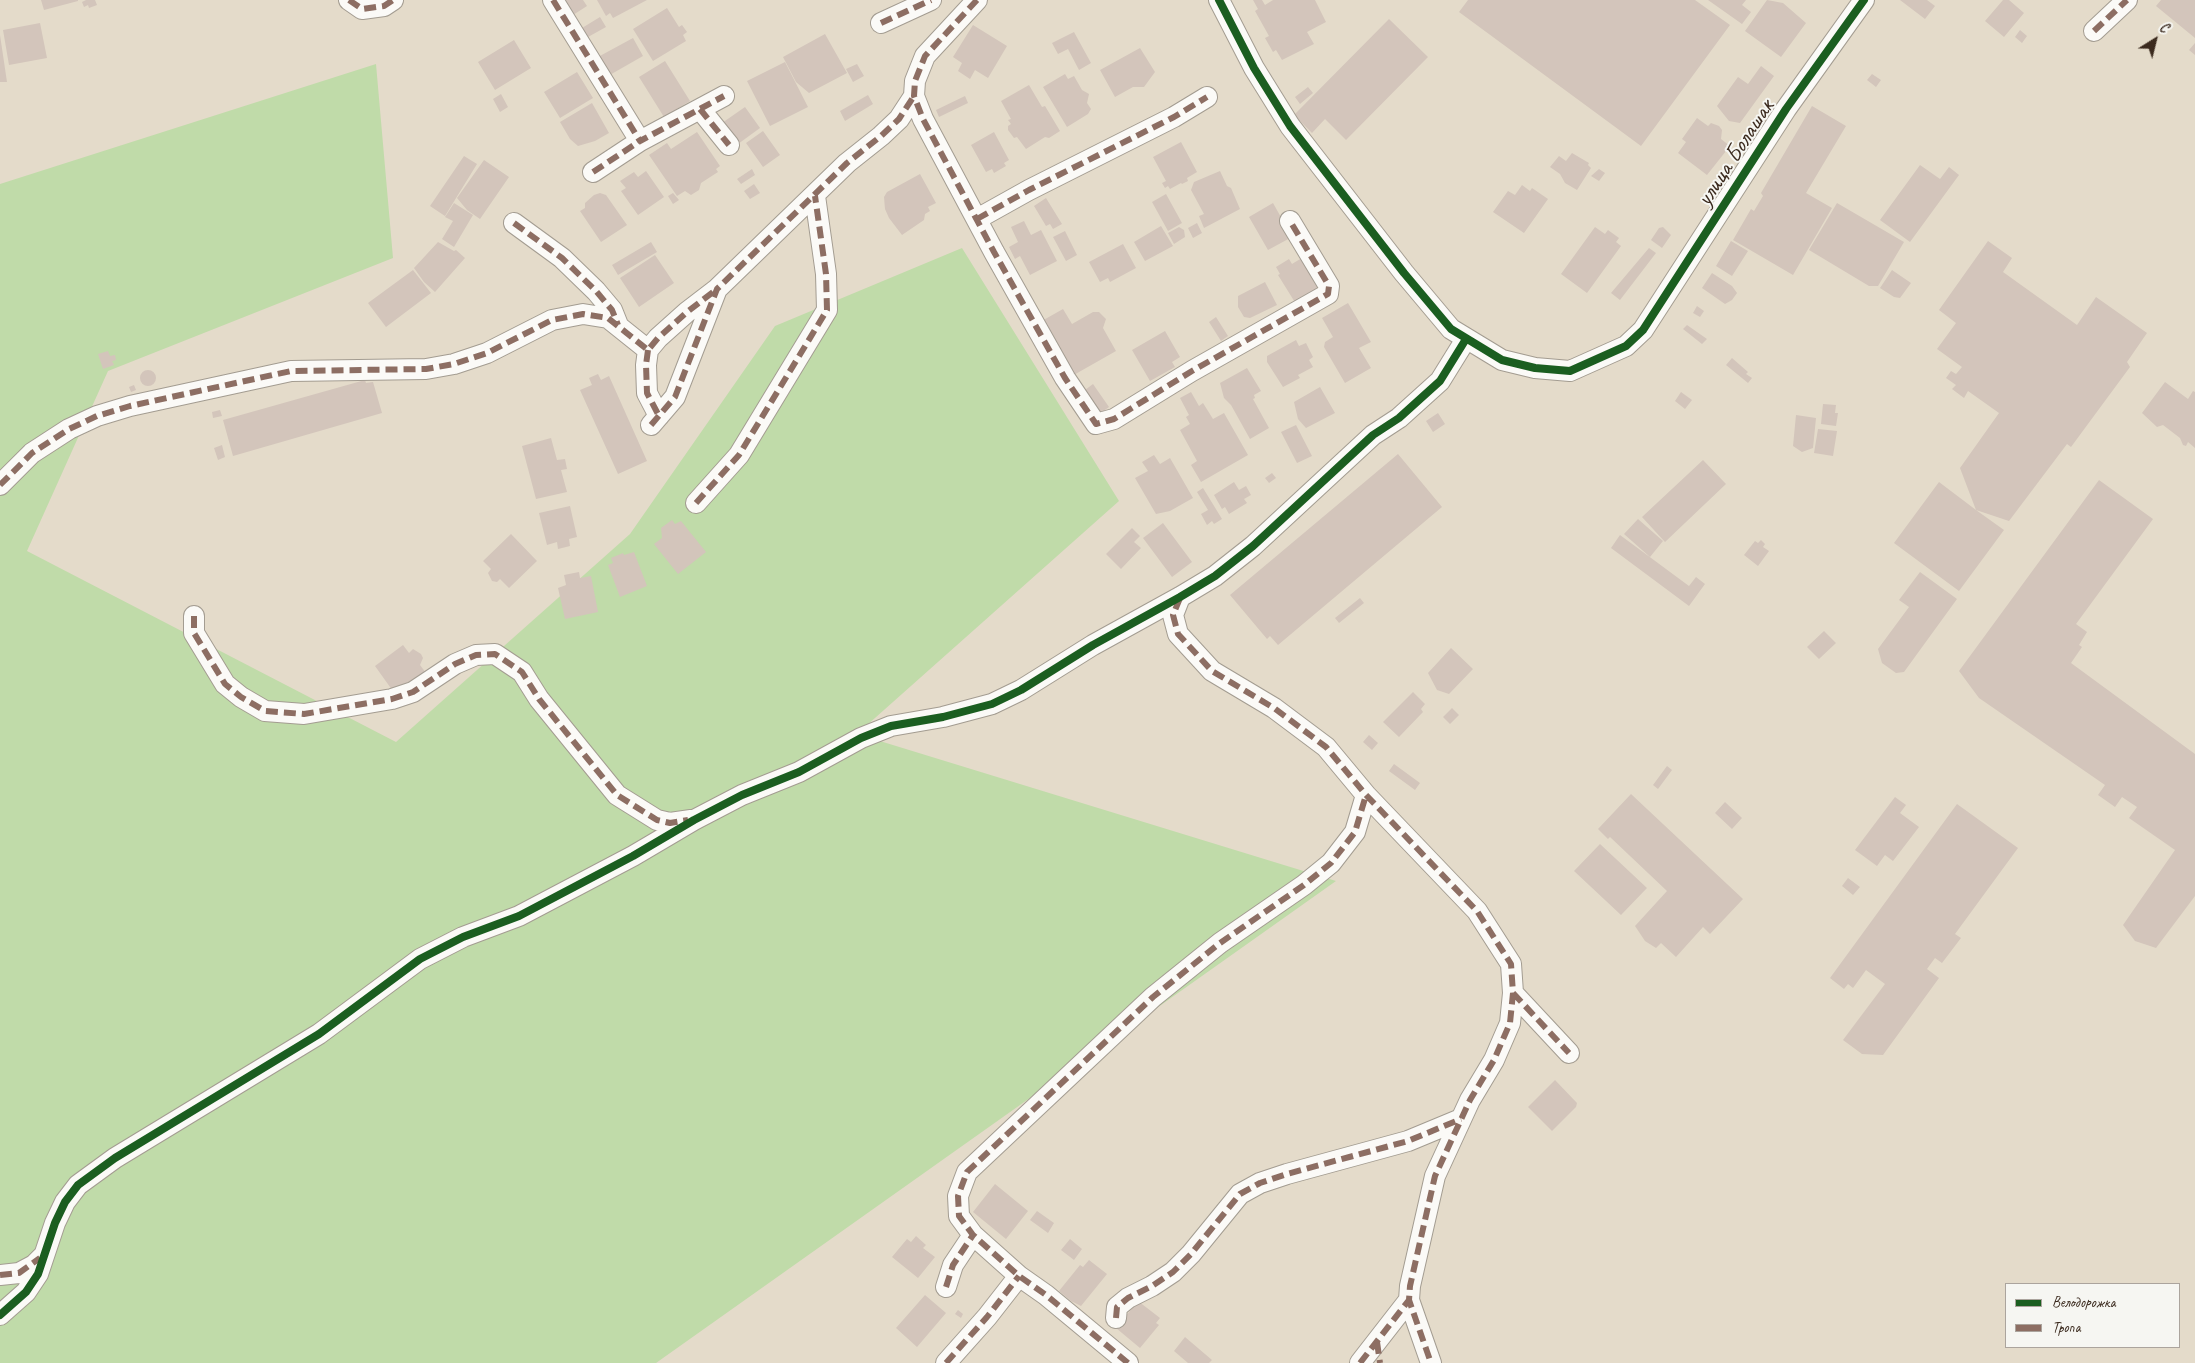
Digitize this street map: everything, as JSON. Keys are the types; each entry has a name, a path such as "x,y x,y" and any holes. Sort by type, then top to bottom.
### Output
{"street":[{"path":"349,0 362,9 384,6 393,0"},
{"path":"553,0 640,141"},
{"path":"881,23 931,0"},
{"path":"977,0 925,56 915,80 914,96 923,119 977,220 1065,378 1096,424 1114,419 1192,371 1328,294 1329,286 1290,221"},
{"name":"улица Болашак","path":"1218,0 1254,68 1290,126 1404,273 1451,329 1502,360 1535,368 1570,371 1617,350 1643,330 1786,109 1864,0"},
{"path":"2094,30 2127,0"},
{"path":"593,172 640,141 724,96"},
{"path":"717,289 675,397 655,420 647,393 646,365 648,350 658,338 687,312 717,289 847,163 899,119 914,96"},
{"path":"977,220 1029,190 1174,117 1207,97"},
{"path":"700,109 729,145"},
{"path":"696,503 739,456 827,310 826,274 815,196"},
{"path":"514,223 562,258 596,291 612,310 618,325"},
{"path":"0,484 32,453 69,428 96,416 130,406 291,371 426,369 454,364 487,353 552,320 583,314 608,318 648,350"},
{"path":"0,1315 26,1292 38,1274 44,1262 44,1255 55,1223 73,1190 115,1158 319,1034 420,959 463,938 519,916 742,795 799,772 861,738 891,726 943,718 992,704 1020,690 1093,645 1215,576 1253,546 1373,435 1398,418 1440,381 1466,339"},
{"path":"1180,597 1173,615 1178,634 1212,671 1274,708 1326,746 1366,795 1477,910 1511,964 1513,993 1510,1023 1461,1119 1435,1176 1410,1286 1409,1300 1431,1363"},
{"path":"194,616 194,633 226,684 241,697 265,712 304,714 392,699 414,692 455,664 476,655 495,654 522,672 539,699 617,795 657,820 670,823 694,820"},
{"path":"1128,1363 1046,1295 1019,1276 972,1235 958,1216 958,1196 967,1172 1153,997 1220,943 1304,885 1331,863 1355,832 1366,795"},
{"path":"1513,993 1569,1053"},
{"path":"1116,1318 1117,1307 1128,1298 1152,1286 1173,1272 1191,1254 1240,1194 1260,1183 1408,1141 1461,1119"},
{"path":"946,1287 953,1265 972,1235"},
{"path":"0,1275 19,1273 34,1265 44,1255"},
{"path":"946,1363 987,1317 1019,1276"},
{"path":"1360,1363 1409,1300"},
{"path":"1376,1342 1380,1363"}],"green space":[{"path":"376,64 393,258 108,371 27,551 396,742 630,534 775,326 962,248 1119,501 857,734 1336,881 656,1363 0,1363 0,184"}],"building":[{"path":"41,0 78,0 78,1 44,10"},
{"path":"95,0 97,5 89,8 88,5 84,7 82,2"},
{"path":"564,0 583,0 587,6 573,15"},
{"path":"597,0 647,0 613,18 610,13 606,16"},
{"path":"1253,0 1262,0 1265,5 1273,0 1315,0 1326,22 1307,32 1314,44 1282,60 1276,50 1273,52 1265,38 1269,36 1255,11 1258,9"},
{"path":"1468,0 1695,0 1730,25 1641,146 1459,12"},
{"path":"1708,0 1746,0 1742,5 1751,12 1742,24"},
{"path":"1767,0 1783,3 1806,23 1781,57 1745,31"},
{"path":"1900,0 1927,0 1935,6 1925,19"},
{"path":"2003,0 2009,0 2024,13 2004,37 1985,21"},
{"path":"2161,0 2195,0 2195,38 2156,6"},
{"path":"667,8 679,27 682,25 687,32 683,35 686,41 653,61 633,29"},
{"path":"600,17 606,27 588,37 582,28"},
{"path":"1389,19 1428,57 1346,140 1325,119 1312,133 1294,115"},
{"path":"40,23 47,58 9,65 3,30"},
{"path":"973,25 1007,46 988,78 975,70 970,79 958,71 962,63 953,57"},
{"path":"2020,30 2027,36 2022,43 2015,37"},
{"path":"1074,32 1091,63 1079,70 1068,49 1058,54 1052,43"},
{"path":"825,34 847,73 809,93 796,82 783,57"},
{"path":"0,35 7,82 0,82"},
{"path":"633,38 643,56 608,76 598,57"},
{"path":"514,40 531,68 495,90 478,62"},
{"path":"2195,43 2195,55 2189,50"},
{"path":"1140,48 1155,72 1144,87 1133,87 1115,97 1100,70"},
{"path":"665,61 690,101 664,117 639,77"},
{"path":"785,62 808,107 770,126 747,81"},
{"path":"857,64 864,76 853,82 846,69"},
{"path":"1761,66 1774,76 1740,123 1729,121 1717,106 1738,77 1748,84"},
{"path":"577,72 593,98 560,118 544,92"},
{"path":"1065,74 1068,79 1074,76 1082,90 1089,94 1087,103 1091,109 1088,114 1067,127 1043,87"},
{"path":"1872,74 1881,80 1876,87 1867,80"},
{"path":"1029,85 1042,107 1045,106 1060,131 1049,138 1045,137 1026,149 1017,137 1014,138 1008,130 1008,126 1011,124 1008,120 1011,119 1001,101"},
{"path":"1308,87 1313,93 1300,104 1295,97"},
{"path":"501,94 508,107 500,112 493,99"},
{"path":"868,95 873,104 845,121 840,111"},
{"path":"965,96 968,103 939,117 936,110"},
{"path":"592,103 609,133 595,141 578,146 570,139 560,122"},
{"path":"1812,106 1846,126 1806,193 1832,208 1793,275 1733,240 1751,209 1754,211 1763,196 1761,193"},
{"path":"745,107 760,128 738,144 722,123"},
{"path":"1697,118 1708,126 1711,123 1719,126 1722,130 1721,139 1730,146 1707,175 1678,153 1686,142 1682,139"},
{"path":"763,131 780,155 763,167 746,143"},
{"path":"697,132 720,166 716,169 718,172 701,183 699,190 691,195 685,191 677,196 649,155 667,143 671,149"},
{"path":"994,132 1009,160 1004,163 1006,166 994,173 992,169 986,172 971,145"},
{"path":"1181,142 1197,172 1187,178 1188,181 1182,184 1170,189 1168,186 1165,188 1162,183 1166,181 1153,157"},
{"path":"1572,153 1589,163 1588,165 1591,168 1577,190 1565,183 1560,174 1550,167 1559,156 1566,161"},
{"path":"464,156 477,164 445,216 430,206"},
{"path":"484,160 509,177 480,219 467,210 457,198"},
{"path":"1920,165 1940,179 1949,167 1959,175 1910,242 1880,220"},
{"path":"752,169 755,175 741,184 737,179"},
{"path":"1599,169 1605,173 1599,181 1591,176"},
{"path":"646,171 664,197 638,215 621,191 626,188 620,181 634,172 638,177"},
{"path":"1220,171 1227,186 1231,188 1240,209 1204,228 1199,216 1204,214 1191,190 1194,182"},
{"path":"920,174 936,203 928,207 930,211 925,214 924,220 902,235 889,218 885,209 884,197 887,192"},
{"path":"754,184 760,193 750,199 744,191"},
{"path":"1522,185 1530,191 1532,188 1548,199 1524,233 1493,212 1508,191 1515,195"},
{"path":"600,193 606,195 627,225 601,242 580,211 585,208 585,203 594,195"},
{"path":"673,193 679,200 673,204 668,196"},
{"path":"1166,194 1182,223 1168,231 1152,202"},
{"path":"1046,198 1062,224 1053,229 1050,224 1046,226 1034,206"},
{"path":"454,203 473,215 454,247 442,239 453,221 445,217"},
{"path":"1273,203 1292,237 1268,250 1249,217"},
{"path":"1837,203 1904,242 1878,286 1869,286 1809,250"},
{"path":"1024,221 1031,235 1041,230 1057,261 1030,275 1020,256 1015,259 1009,247 1018,242 1011,227"},
{"path":"1197,223 1202,233 1193,238 1188,228"},
{"path":"1161,226 1173,246 1145,261 1134,242"},
{"path":"1179,227 1184,230 1185,237 1174,244 1168,233"},
{"path":"1595,227 1605,234 1608,230 1619,238 1616,242 1621,246 1587,293 1561,274"},
{"path":"1663,227 1671,235 1662,248 1651,240 1659,228"},
{"path":"1065,231 1077,255 1066,261 1053,237"},
{"path":"1731,241 1748,251 1732,276 1716,266"},
{"path":"1988,241 2012,258 2003,272 2077,325 2096,297 2147,333 2127,362 2130,367 2071,447 2067,444 2009,521 1976,510 1960,468 1999,413 1968,391 1964,398 1952,389 1956,385 1946,378 1951,371 1956,374 1962,367 1937,349 1956,323 1939,310"},
{"path":"438,242 454,251 456,250 465,258 435,292 424,282 414,268"},
{"path":"651,242 657,252 618,275 612,265"},
{"path":"1123,244 1136,268 1110,282 1108,278 1100,282 1089,262"},
{"path":"1649,248 1656,253 1620,300 1611,293"},
{"path":"655,255 674,283 639,307 620,278"},
{"path":"1305,256 1323,285 1318,288 1320,291 1296,304 1278,275 1280,274 1276,267 1289,259 1292,264"},
{"path":"413,270 431,293 386,327 368,303"},
{"path":"1892,270 1911,283 1900,298 1894,297 1880,288"},
{"path":"1712,273 1732,286 1737,293 1732,300 1725,304 1702,288"},
{"path":"1265,282 1277,305 1250,318 1244,317 1238,307 1238,296"},
{"path":"1348,303 1371,342 1359,348 1371,368 1345,383 1324,347 1325,342 1333,337 1322,318"},
{"path":"1697,306 1704,311 1700,317 1693,313"},
{"path":"1063,309 1072,324 1093,312 1099,312 1106,319 1103,328 1116,351 1072,376 1040,322"},
{"path":"1216,317 1228,336 1221,341 1209,322"},
{"path":"1687,325 1707,339 1702,344 1683,329"},
{"path":"1165,331 1180,357 1172,362 1175,367 1150,381 1132,350"},
{"path":"1296,340 1299,346 1306,343 1313,357 1309,360 1313,367 1298,375 1300,378 1283,387 1267,362 1267,356"},
{"path":"108,351 110,356 115,355 116,360 112,361 114,365 103,369 98,354"},
{"path":"1732,358 1752,378 1748,383 1726,365"},
{"path":"1247,368 1261,391 1254,395 1255,398 1253,399 1269,428 1250,439 1231,405 1224,398 1220,383"},
{"path":"148,370 156,378 148,386 140,378"},
{"path":"598,374 601,380 609,376 647,461 618,474 580,390 592,385 589,378"},
{"path":"365,380 366,383 373,382 382,413 233,456 223,420"},
{"path":"2165,382 2188,399 2193,391 2195,392 2195,448 2188,442 2186,446 2183,445 2180,438 2163,425 2157,427 2142,413"},
{"path":"1093,384 1109,407 1101,413 1085,390"},
{"path":"134,385 136,390 131,392 129,387"},
{"path":"1320,387 1335,413 1306,428 1298,419 1294,402"},
{"path":"1191,392 1199,406 1203,403 1213,419 1224,413 1248,455 1201,482 1191,465 1197,461 1180,430 1190,424 1186,417 1189,415 1180,398"},
{"path":"1681,392 1692,400 1685,409 1675,401"},
{"path":"1823,404 1836,405 1835,413 1838,413 1836,426 1821,424"},
{"path":"220,410 222,416 213,418 212,412"},
{"path":"1438,413 1445,424 1433,432 1426,421"},
{"path":"1796,415 1816,418 1813,448 1802,452 1793,446"},
{"path":"1296,425 1312,456 1297,463 1281,432"},
{"path":"1818,429 1837,431 1833,456 1814,453"},
{"path":"551,438 557,460 565,459 567,469 561,470 567,492 536,499 522,446"},
{"path":"222,445 225,457 218,460 214,448"},
{"path":"1398,454 1442,507 1278,645 1270,636 1267,639 1230,595"},
{"path":"1154,455 1160,464 1170,458 1193,498 1170,511 1156,514 1135,478 1148,471 1142,462"},
{"path":"1703,460 1726,484 1665,542 1642,517"},
{"path":"1272,473 1276,478 1269,483 1265,478"},
{"path":"2099,480 2153,519 2076,624 2087,632 2079,645 2082,647 2071,663 2195,754 2195,896 2156,948 2135,941 2123,925 2175,850 2129,818 2137,807 2122,797 2115,807 2098,795 2105,785 1979,698 1959,671"},
{"path":"1234,482 1239,490 1246,486 1251,495 1244,499 1247,503 1229,514 1225,507 1222,509 1214,495"},
{"path":"1939,482 2004,530 1959,591 1894,543"},
{"path":"1203,488 1222,519 1214,524 1212,521 1207,525 1201,514 1208,510 1197,492"},
{"path":"570,506 577,537 569,539 570,546 558,549 557,542 547,545 539,513"},
{"path":"1638,519 1663,541 1650,557 1624,534"},
{"path":"672,520 675,524 681,521 706,552 678,574 654,544 662,538 661,528"},
{"path":"1163,523 1192,562 1172,577 1143,538"},
{"path":"1132,528 1140,536 1134,542 1141,548 1121,569 1106,554"},
{"path":"511,534 537,561 509,588 500,579 497,582 492,581 488,573 491,569 483,561"},
{"path":"1620,535 1689,586 1696,577 1705,584 1689,606 1611,548"},
{"path":"1761,540 1765,544 1763,547 1769,551 1758,566 1744,555 1755,541 1758,543"},
{"path":"634,552 647,586 620,597 608,565 613,563 611,558 623,553 624,555"},
{"path":"579,572 580,578 591,576 598,612 565,619 558,588 566,585 564,575"},
{"path":"1920,572 1957,599 1904,672 1896,673 1882,663 1878,649 1909,607 1899,600"},
{"path":"1360,598 1364,603 1339,623 1335,618"},
{"path":"1824,631 1836,643 1819,659 1807,647"},
{"path":"403,645 409,653 413,649 421,654 423,658 420,665 426,673 395,694 375,666"},
{"path":"1451,648 1473,669 1449,694 1437,690 1428,673"},
{"path":"1413,692 1425,704 1421,709 1423,712 1399,737 1383,722"},
{"path":"1452,708 1459,715 1450,724 1443,717"},
{"path":"1369,735 1378,743 1372,750 1363,742"},
{"path":"1394,764 1420,783 1415,790 1389,771"},
{"path":"1667,766 1672,770 1658,789 1653,785"},
{"path":"1631,794 1743,899 1710,934 1703,927 1676,957 1661,943 1656,948 1645,941 1635,926 1667,891 1610,837 1608,839 1598,829"},
{"path":"1895,797 1906,805 1900,813 1919,827 1893,861 1885,855 1877,866 1855,850"},
{"path":"1725,802 1742,818 1732,829 1715,813"},
{"path":"1957,804 2018,848 1955,934 1961,938 1942,963 1935,958 1927,969 1939,978 1883,1055 1862,1054 1843,1040 1885,984 1866,970 1853,988 1848,984 1844,989 1830,978"},
{"path":"1600,844 1647,888 1621,915 1574,871"},
{"path":"1848,878 1860,887 1853,895 1842,886"},
{"path":"1555,1080 1577,1103 1576,1107 1552,1131 1528,1107"},
{"path":"995,1184 1028,1211 1006,1239 973,1212"},
{"path":"1037,1211 1054,1223 1048,1233 1030,1220"},
{"path":"916,1236 926,1245 923,1248 935,1257 918,1278 892,1257 907,1239 911,1242"},
{"path":"1070,1239 1082,1249 1074,1260 1061,1250"},
{"path":"1089,1260 1107,1274 1081,1306 1071,1301 1059,1291 1080,1265 1083,1267"},
{"path":"925,1295 946,1313 917,1347 896,1328"},
{"path":"1138,1301 1160,1318 1156,1323 1159,1325 1140,1348 1116,1328"},
{"path":"958,1310 963,1314 961,1318 955,1314"},
{"path":"1185,1337 1212,1360 1209,1363 1188,1363 1174,1351"}],"marked path":[{"path":"349,0 362,9 384,6 393,0"},
{"path":"553,0 640,141 724,96"},
{"path":"881,23 931,0"},
{"path":"977,0 925,56 915,81 914,96 923,119 994,252 1065,378 1096,424 1114,419 1192,371 1328,294 1329,286 1290,221"},
{"path":"2094,31 2127,0"},
{"path":"651,425 675,397 717,289 847,163 899,119 914,96"},
{"path":"977,219 1029,190 1174,117 1207,97"},
{"path":"700,109 729,145"},
{"path":"593,172 640,141"},
{"path":"696,503 739,455 827,310 826,274 815,196"},
{"path":"514,223 562,258 596,291 612,310 618,325"},
{"path":"0,485 32,453 69,429 97,416 130,406 291,371 426,369 454,364 487,353 552,320 583,314 608,318 648,350 658,338 687,312 717,289"},
{"path":"648,350 646,365 647,393 659,416"},
{"path":"1180,598 1173,615 1178,634 1212,671 1274,708 1326,747 1366,795 1477,911 1511,964 1513,993 1510,1023 1494,1060 1470,1100 1435,1176 1410,1286 1409,1300 1431,1363"},
{"path":"194,616 194,633 225,684 241,697 265,711 304,714 392,699 413,692 455,664 476,655 495,654 522,672 539,699 617,795 657,820 670,823 688,820"},
{"path":"1128,1363 1046,1295 1019,1276 973,1235 959,1216 958,1196 967,1172 1153,997 1220,943 1304,885 1331,863 1355,832 1366,795"},
{"path":"1513,993 1569,1053"},
{"path":"1116,1318 1117,1307 1128,1298 1152,1286 1173,1272 1191,1254 1240,1194 1260,1183 1408,1141 1461,1119"},
{"path":"946,1287 953,1265 973,1235"},
{"path":"0,1275 19,1273 40,1258"},
{"path":"946,1363 987,1317 1019,1276"},
{"path":"1360,1363 1409,1300"},
{"path":"1377,1342 1380,1363"}],"cycle path":[{"path":"1219,0 1254,68 1290,126 1404,273 1451,329 1502,360 1535,368 1570,371 1626,346 1643,330 1786,109 1864,0"},
{"path":"0,1315 26,1292 38,1274 55,1223 65,1202 78,1185 115,1158 319,1034 420,959 463,937 519,916 633,856 694,820 742,795 799,772 861,738 891,726 943,717 992,704 1021,690 1093,645 1215,576 1253,546 1373,435 1399,418 1440,381 1466,339"}]}
